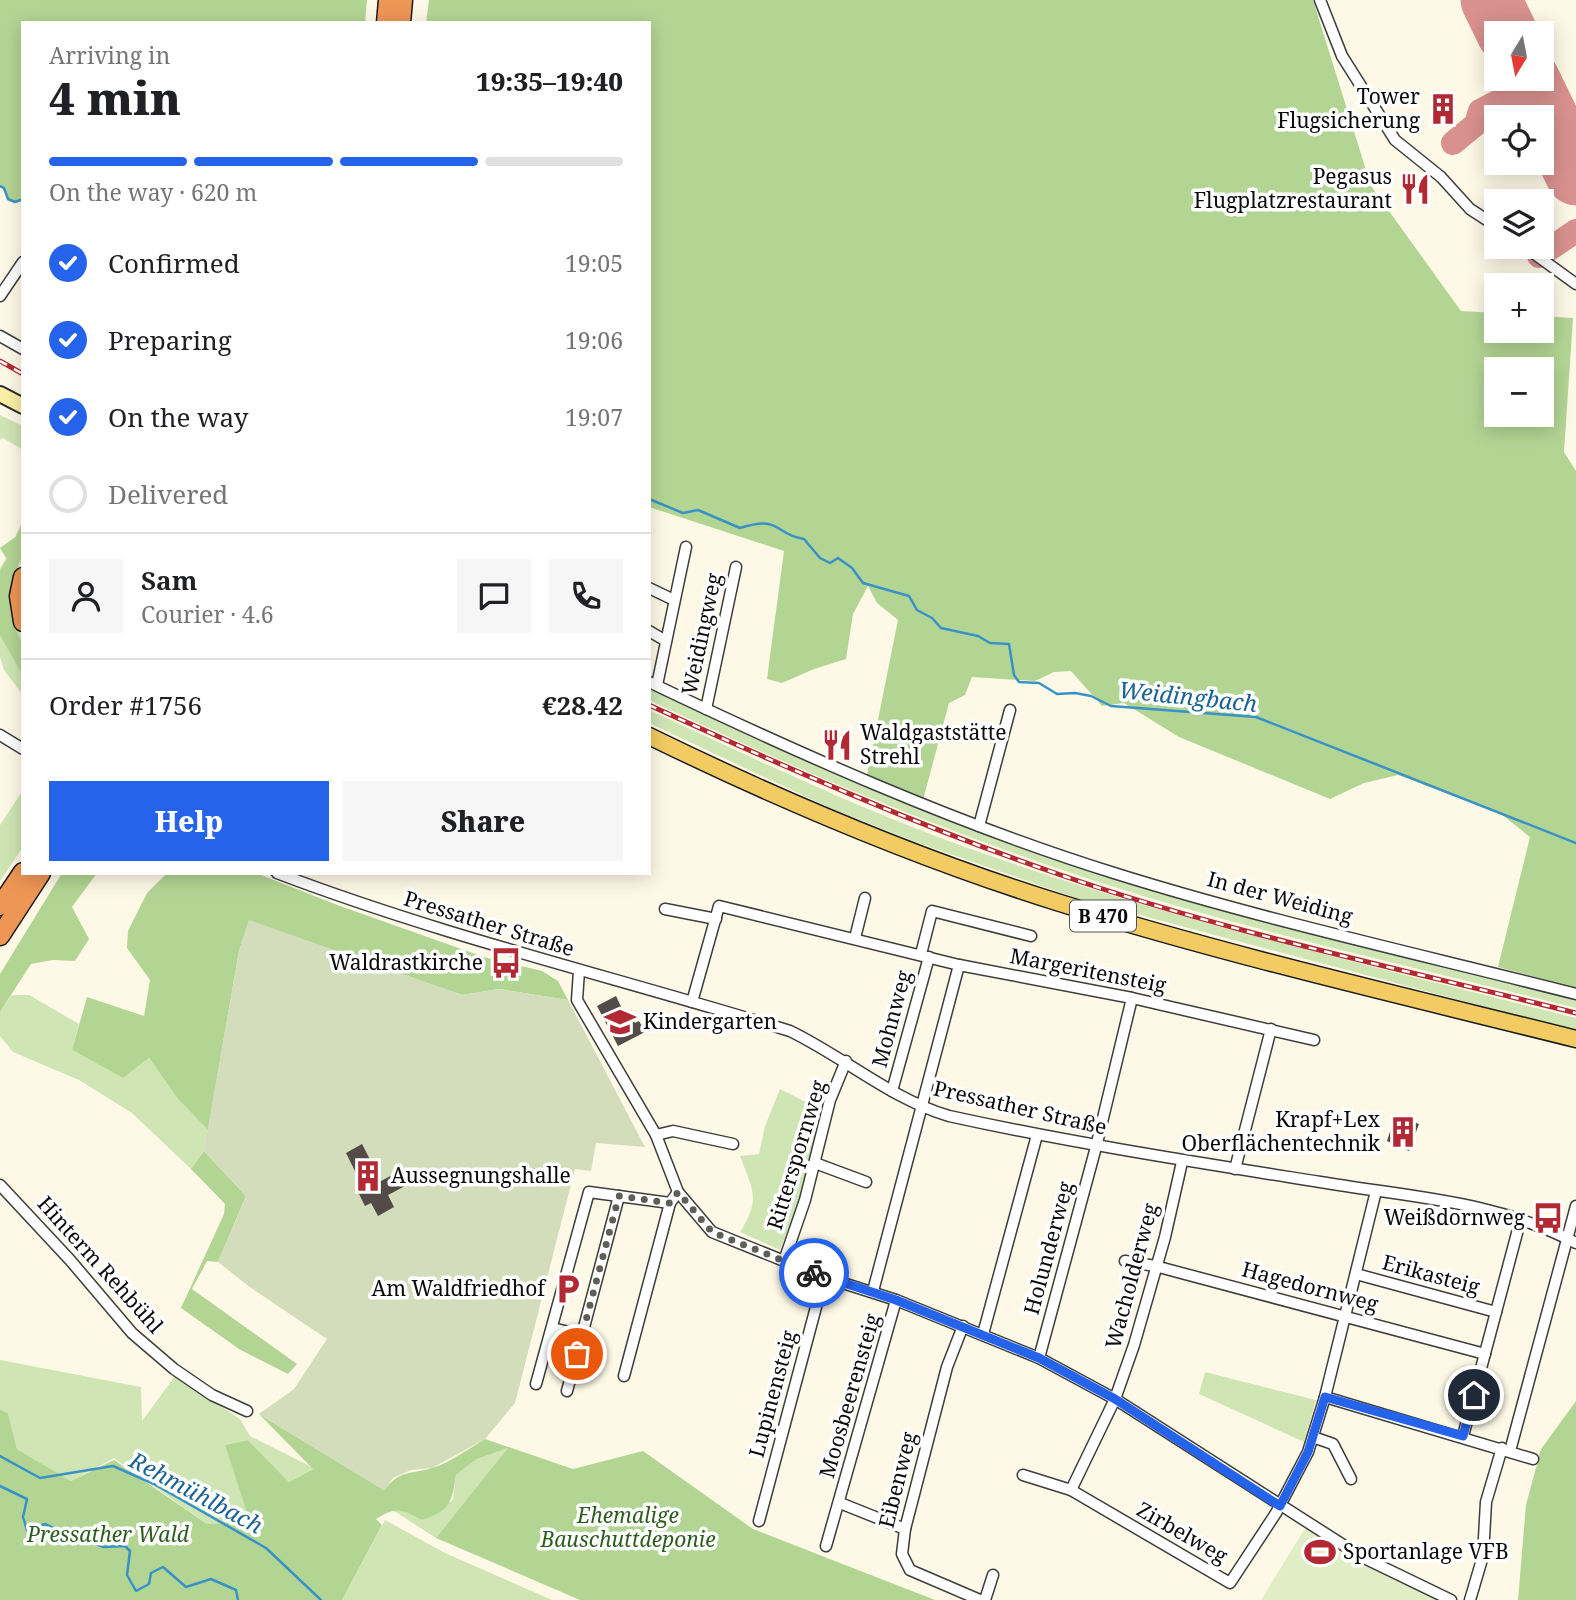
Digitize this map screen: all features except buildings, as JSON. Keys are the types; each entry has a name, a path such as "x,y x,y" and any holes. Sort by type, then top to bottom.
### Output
{"highway":[{"path":"386,21 388,0"},
{"path":"401,21 403,0"},
{"path":"21,586 21,609"},
{"path":"0,906 21,875"},
{"path":"0,936 40,875"}],"main road":[{"path":"0,394 21,405"},
{"name":"B 470","path":"651,737 818,814 900,847 1058,903 1239,954 1576,1039"}],"street":[{"path":"1320,0 1342,56 1395,140 1441,177 1470,209 1484,218"},
{"path":"1542,259 1576,284"},
{"path":"0,296 21,265"},
{"path":"0,336 21,347"},
{"name":"Weidingweg","path":"685,547 666,640 653,683 803,752"},
{"name":"Weidingweg","path":"706,709 736,567"},
{"name":"Weidingweg","path":"651,589 674,600"},
{"name":"Weidingweg","path":"651,632 666,640"},
{"path":"979,826 1010,710"},
{"path":"0,736 21,748"},
{"name":"In der Weiding","path":"803,752 979,826 1115,874 1576,994"},
{"name":"Pressather Straße","path":"282,875 363,906 790,1031 846,1061 892,1091 949,1116 1182,1162 1470,1205 1521,1218 1571,1240"},
{"path":"855,938 865,898"},
{"name":"Margeritensteig","path":"716,919 719,906 959,965 1132,998 1314,1040"},
{"path":"665,909 716,919 692,1002"},
{"name":"Mohnweg","path":"892,1091 925,955 932,911 1031,936"},
{"path":"873,1291 959,965"},
{"path":"579,971 577,1000 656,1135 678,1192 712,1232 824,1277 873,1291 1039,1358 1115,1399 1362,1557 1451,1600"},
{"name":"Holunderweg","path":"1039,1358 1096,1147 1132,998"},
{"path":"1235,1169 1271,1029"},
{"name":"Ritterspornweg","path":"784,1261 805,1200 830,1100 846,1061"},
{"path":"656,1135 673,1131 733,1144"},
{"path":"983,1334 1037,1135"},
{"name":"Wacholderweg","path":"1115,1399 1134,1345 1182,1162"},
{"path":"815,1163 866,1182"},
{"name":"Hinterm Rehbühl","path":"0,1185 70,1260 131,1333 174,1369 212,1395 247,1412"},
{"path":"1280,1506 1299,1474 1313,1437 1376,1191"},
{"path":"536,1384 589,1192 670,1203"},
{"path":"624,1376 670,1203 678,1192"},
{"path":"567,1391 619,1196"},
{"path":"1470,1600 1483,1556 1486,1502 1506,1449 1571,1240 1576,1206"},
{"path":"1463,1436 1521,1218"},
{"name":"Hagedornweg","path":"1125,1261 1156,1266 1485,1354"},
{"name":"Erikasteig","path":"1356,1274 1496,1312"},
{"name":"Lupinensteig","path":"759,1521 824,1277"},
{"name":"Moosbeerensteig","path":"826,1546 896,1300"},
{"name":"Eibenweg","path":"962,1326 947,1367 905,1529 902,1554 910,1570 982,1600 993,1574"},
{"path":"552,1328 582,1335"},
{"path":"1325,1397 1533,1458"},
{"path":"1070,1490 1115,1399"},
{"path":"1313,1437 1333,1444 1351,1479"},
{"name":"Zirbelweg","path":"1023,1475 1070,1490 1230,1583 1280,1506"},
{"name":"Moosbeerensteig","path":"839,1503 905,1529"}],"green space":[{"path":"0,0 367,0 365,21 21,21 21,201 11,200 0,187"},
{"path":"429,0 1313,0 1371,186 1461,311 1484,312 1484,343 1554,343 1554,317 1573,318 1564,452 1576,471 1576,988 1498,967 1530,837 1501,814 1398,775 1364,783 1330,799 1179,737 1124,703 1102,706 1071,671 1054,672 1035,681 972,677 965,695 949,703 923,800 867,775 898,620 877,603 868,586 853,614 846,659 782,683 767,679 784,551 651,508 651,21 426,21"},
{"path":"0,415 21,425 21,449 3,438 0,440"},
{"path":"21,524 21,562 15,576 15,619 21,636 21,692 4,670 0,657 0,568 6,558 0,548 15,537"},
{"path":"21,526 21,559 13,577 11,604 13,624 21,642 21,672 0,635 0,571 7,559 0,548 16,537"},
{"path":"651,690 887,796 1049,854 1576,997 1576,1008 1214,917 1095,881 925,820 651,701"},
{"path":"651,711 845,799 925,832 1040,873 1192,919 1576,1018 1576,1031 1076,898 913,841 830,808 651,724"},
{"path":"21,793 21,850 0,881 0,825"},
{"path":"61,875 96,875 72,907 89,939 75,961 53,960 31,964 0,1012 0,974"},
{"path":"165,875 261,875 484,957 542,971 558,981 568,1000 499,989 462,995 249,921 239,951 208,1130 178,1099 149,1058 123,1078 72,1050 87,997 144,1016 150,980 127,948 128,931 147,893"},
{"path":"249,920 462,995 499,989 568,1000 645,1147 596,1143 591,1171 575,1169 515,1403 485,1439 432,1468 411,1470 393,1478 384,1490 259,1414 294,1389 327,1339 251,1288 218,1262 246,1196 204,1151 239,951"},
{"path":"12,995 29,995 79,1024 72,1050 123,1078 149,1058 178,1099 208,1130 204,1151 191,1169 132,1113 79,1080 13,1052 0,1036 0,1012"},
{"path":"780,1089 822,1110 804,1189 780,1250 740,1232 751,1211 753,1194 740,1156 759,1154 765,1126"},
{"path":"204,1151 246,1196 218,1262 207,1261 192,1289 297,1364 288,1374 239,1349 181,1308 224,1214 225,1204 191,1169"},
{"path":"0,1360 141,1387 142,1421 175,1376 240,1419 250,1436 314,1468 289,1482 248,1440 225,1445 251,1523 207,1524 114,1458 71,1481 17,1449 8,1413 0,1410"},
{"path":"1205,1372 1316,1400 1304,1442 1199,1394"},
{"path":"1576,1401 1576,1600 1518,1600 1526,1505 1541,1449"},
{"path":"0,1410 8,1413 17,1449 71,1481 114,1460 207,1524 250,1522 225,1445 248,1440 289,1482 313,1469 259,1414 384,1490 395,1479 439,1466 485,1439 573,1469 643,1451 753,1529 935,1600 580,1600 436,1538 508,1448 477,1459 456,1475 451,1499 439,1513 422,1520 399,1510 376,1519 382,1525 342,1600 0,1600"},
{"path":"510,1447 436,1538 391,1509 406,1511 422,1520 453,1500 456,1475 477,1459"},
{"path":"385,1520 445,1553 552,1600 342,1600"},
{"name":"Sportanlage VFB","path":"1307,1525 1393,1578 1442,1600 1261,1600"}],"waterway":[{"name":"Weidingbach","path":"0,186 4,188 8,199 15,202 21,200"},
{"name":"Weidingbach","path":"651,500 683,513 698,510 740,528 771,524 794,537 804,539 820,558 830,563 838,558 852,568 863,583 909,596 917,610 932,618 941,628 978,636 990,643 1009,644 1014,675 1019,682 1039,683 1057,694 1091,696 1111,706 1256,717 1576,843"},
{"name":"Rehmühlbach","path":"0,1456 40,1478 113,1466 154,1484 266,1548 321,1600"},
{"path":"0,1486 27,1499 23,1517 27,1530 45,1524 64,1533 76,1533 104,1547 125,1546 130,1551 127,1575 136,1591 149,1584 151,1573 163,1567 186,1587 211,1579 236,1590 238,1600"}],"taxiway":[{"path":"1453,143 1476,124 1480,111 1519,91"},
{"path":"1554,246 1576,231"}],"runway":[{"path":"1491,0 1501,21"},
{"path":"1535,91 1576,175"}],"railway":[{"path":"0,361 21,373"},
{"path":"651,706 850,794 1055,873 1248,932 1576,1013"}],"way so far":[{"path":"577,1354 619,1196 670,1203 678,1192 712,1232 814,1273"}],"place":[{"name":"Tower Flugsicherung","path":"1443,109"},
{"name":"Pegasus Flugplatzrestaurant","path":"1415,189"},
{"name":"Waldgaststätte Strehl","path":"837,745"},
{"name":"Waldrastkirche","path":"506,963"},
{"name":"Kindergarten","path":"620,1022"},
{"name":"Krapf+Lex Oberflächentechnik","path":"1403,1132"},
{"name":"Aussegnungshalle","path":"368,1176"},
{"name":"Weißdornweg","path":"1548,1218"},
{"name":"Am Waldfriedhof","path":"568,1289"},
{"name":"Sportanlage VFB","path":"1320,1552"}],"route":[{"path":"814,1273 873,1291 1039,1358 1115,1399 1280,1506 1299,1474 1325,1397 1463,1436 1474,1395"}],"park label":[{"name":"Ehemalige Bauschuttdeponie","path":"628,1528"},
{"name":"Pressather Wald","path":"108,1535"}]}
